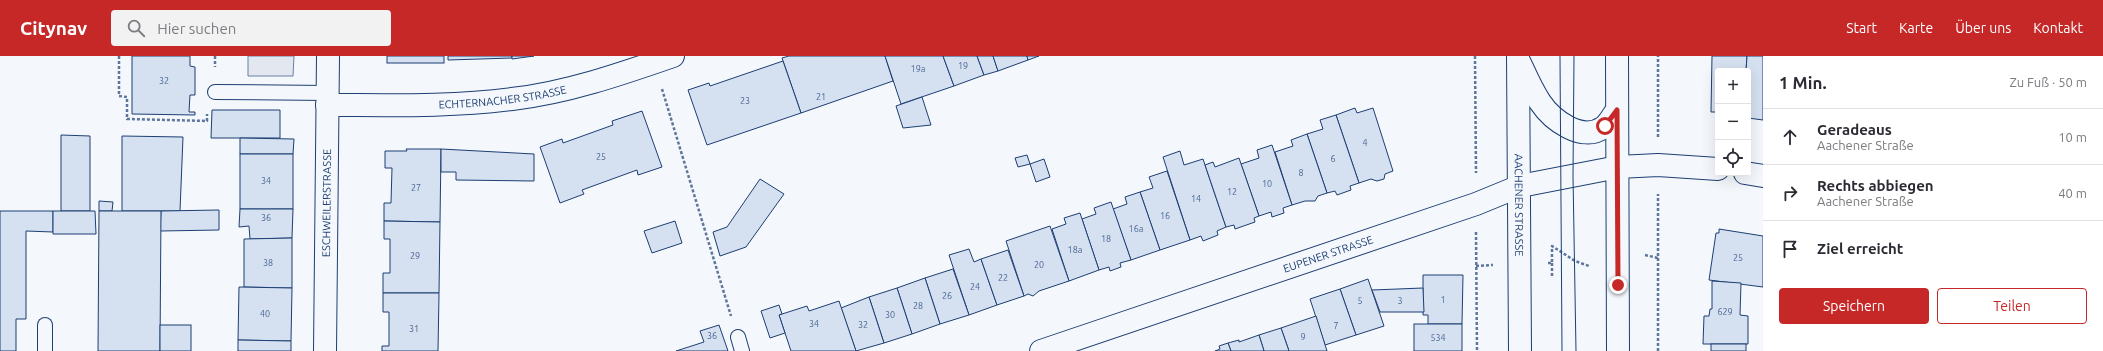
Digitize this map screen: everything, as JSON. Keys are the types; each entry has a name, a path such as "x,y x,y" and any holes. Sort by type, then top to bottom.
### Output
{"street":[{"name":"ESCHWEILERSTRASSE","path":"325,351 328,56"},
{"path":"1617,56 1618,351"},
{"name":"AACHENER STRASSE","path":"1518,57 1540,102 1559,121 1574,131 1594,132 1605,126 1617,110"},
{"name":"AACHENER STRASSE","path":"1518,57 1521,264 1520,351"},
{"name":"ECHTERNACHER STRASSE","path":"327,99 468,104 514,99 568,89 663,59"},
{"name":"EUPENER STRASSE","path":"1041,351 1454,211 1520,186 1618,167 1658,165 1715,169"},
{"path":"1751,174 1763,176"}],"lane":[{"path":"215,92 327,99"},
{"path":"45,325 45,351"},
{"path":"738,337 742,351"}],"path":[{"path":"119,56 119,96 127,97 127,119 207,121 207,101 215,102 215,56"},
{"path":"1658,56 1658,351"},
{"path":"663,59 738,337"},
{"path":"1552,276 1552,246 1589,267 1589,260"},
{"path":"1618,250 1658,258"},
{"path":"1476,266 1552,263"}],"shaded area":[{"path":"248,56 294,56 293,76 248,76"}],"building":[{"path":"132,56 190,56 190,66 195,67 195,95 190,95 189,112 195,112 195,115 132,114"},
{"path":"387,56 444,56 444,63 387,63"},
{"path":"448,56 512,56 512,58 448,60"},
{"path":"512,56 534,56 512,59"},
{"path":"789,56 885,56 893,81 801,113 782,58"},
{"path":"885,56 943,56 954,86 901,104"},
{"path":"943,56 977,56 984,75 954,86"},
{"path":"977,56 993,56 998,71 984,75"},
{"path":"993,56 1027,56 1028,60 998,71"},
{"path":"1027,56 1039,56 1028,60"},
{"path":"1712,56 1747,56 1746,68 1715,68 1715,112 1711,112"},
{"path":"1747,56 1763,56 1763,120 1751,118 1751,68 1746,68"},
{"path":"783,61 801,113 707,145 688,90 709,83 710,86"},
{"path":"922,97 931,125 903,128 896,106"},
{"path":"1355,108 1357,113 1373,108 1393,171 1385,174 1384,179 1377,181 1371,179 1359,183 1336,115"},
{"path":"212,110 280,110 280,138 211,138"},
{"path":"642,111 662,167 638,175 637,170 582,190 584,194 560,203 540,147 562,139 563,143 613,125 612,121"},
{"path":"1336,115 1359,183 1350,186 1351,190 1337,195 1335,191 1327,193 1307,134 1323,129 1320,120"},
{"path":"1307,134 1327,193 1318,196 1315,201 1305,201 1292,205 1275,152 1293,146 1291,140"},
{"path":"61,135 90,136 90,211 61,211"},
{"path":"122,136 183,137 180,211 122,211"},
{"path":"240,138 294,139 293,154 240,154"},
{"path":"1272,145 1292,205 1283,208 1284,213 1272,217 1271,212 1259,216 1241,164 1259,158 1257,150"},
{"path":"406,149 441,149 440,222 384,221 384,203 391,203 392,168 385,168 385,151 407,151"},
{"path":"441,149 534,154 534,181 456,180 456,172 441,172"},
{"path":"1180,151 1184,165 1203,159 1226,227 1217,231 1218,235 1203,241 1201,236 1190,240 1163,157"},
{"path":"240,154 293,154 293,209 240,209"},
{"path":"1027,155 1030,164 1018,167 1015,158"},
{"path":"1239,158 1259,216 1254,218 1255,222 1235,229 1234,225 1226,227 1205,165 1213,162 1215,167"},
{"path":"1044,159 1050,177 1036,182 1030,164"},
{"path":"1167,171 1190,240 1160,250 1140,192 1153,188 1149,177"},
{"path":"760,179 784,194 746,247 720,256 713,232 727,227"},
{"path":"1140,192 1160,250 1131,260 1113,209 1127,204 1125,197"},
{"path":"99,201 113,202 112,211 99,211"},
{"path":"1111,202 1131,260 1120,263 1121,267 1110,271 1109,267 1099,270 1082,219 1096,214 1094,208"},
{"path":"240,209 293,209 292,238 250,239 249,226 239,227"},
{"path":"219,210 219,230 160,231 161,211"},
{"path":"0,211 53,211 53,232 26,231 26,319 16,319 16,351 0,351"},
{"path":"53,211 95,211 96,234 53,234"},
{"path":"99,211 161,211 160,351 98,351"},
{"path":"1080,213 1099,270 1069,281 1052,229 1066,224 1064,218"},
{"path":"384,221 440,222 439,293 383,293 383,273 390,273 390,239 384,239"},
{"path":"675,221 682,243 652,253 644,231"},
{"path":"1050,226 1069,281 1039,291 1033,296 1028,294 1024,296 1006,241"},
{"path":"1719,229 1763,236 1763,287 1709,280 1716,233 1719,233"},
{"path":"292,238 292,288 244,287 244,239"},
{"path":"969,249 974,262 981,259 997,305 969,315 949,255"},
{"path":"1008,250 1024,296 997,305 981,259"},
{"path":"953,269 969,315 940,324 925,278"},
{"path":"1423,275 1463,275 1462,324 1428,324 1428,315 1423,315"},
{"path":"925,278 940,324 912,334 897,288"},
{"path":"1368,279 1384,326 1356,335 1340,289"},
{"path":"1712,281 1741,283 1740,315 1748,316 1748,344 1703,344 1704,316 1709,316 1710,309 1712,309"},
{"path":"239,287 292,288 291,341 238,340"},
{"path":"897,288 912,334 884,343 869,297"},
{"path":"1423,288 1424,312 1380,312 1372,290"},
{"path":"1340,289 1356,335 1325,345 1310,299"},
{"path":"383,293 439,293 438,351 382,351 382,346 389,346 389,312 383,312"},
{"path":"869,297 884,343 856,351 841,308"},
{"path":"839,301 856,351 791,351 779,315 807,306 809,311"},
{"path":"779,305 782,314 779,315 785,333 770,338 761,311"},
{"path":"1316,316 1327,351 1289,351 1281,328"},
{"path":"1414,324 1462,324 1462,351 1414,351"},
{"path":"160,325 191,325 191,351 160,351"},
{"path":"719,325 728,351 676,351 704,342 700,331"},
{"path":"1281,328 1289,351 1264,351 1259,335"},
{"path":"1259,335 1264,351 1231,351 1228,343 1239,340 1239,342"},
{"path":"238,340 291,341 291,351 238,351"},
{"path":"1228,343 1231,351 1215,351 1220,349 1219,346"},
{"path":"1711,344 1746,344 1746,351 1711,351"}],"tram line":[{"path":"1560,56 1562,351"},
{"path":"1574,56 1573,176 1576,351"}],"route":[{"path":"1605,126 1617,110 1618,285"}]}
